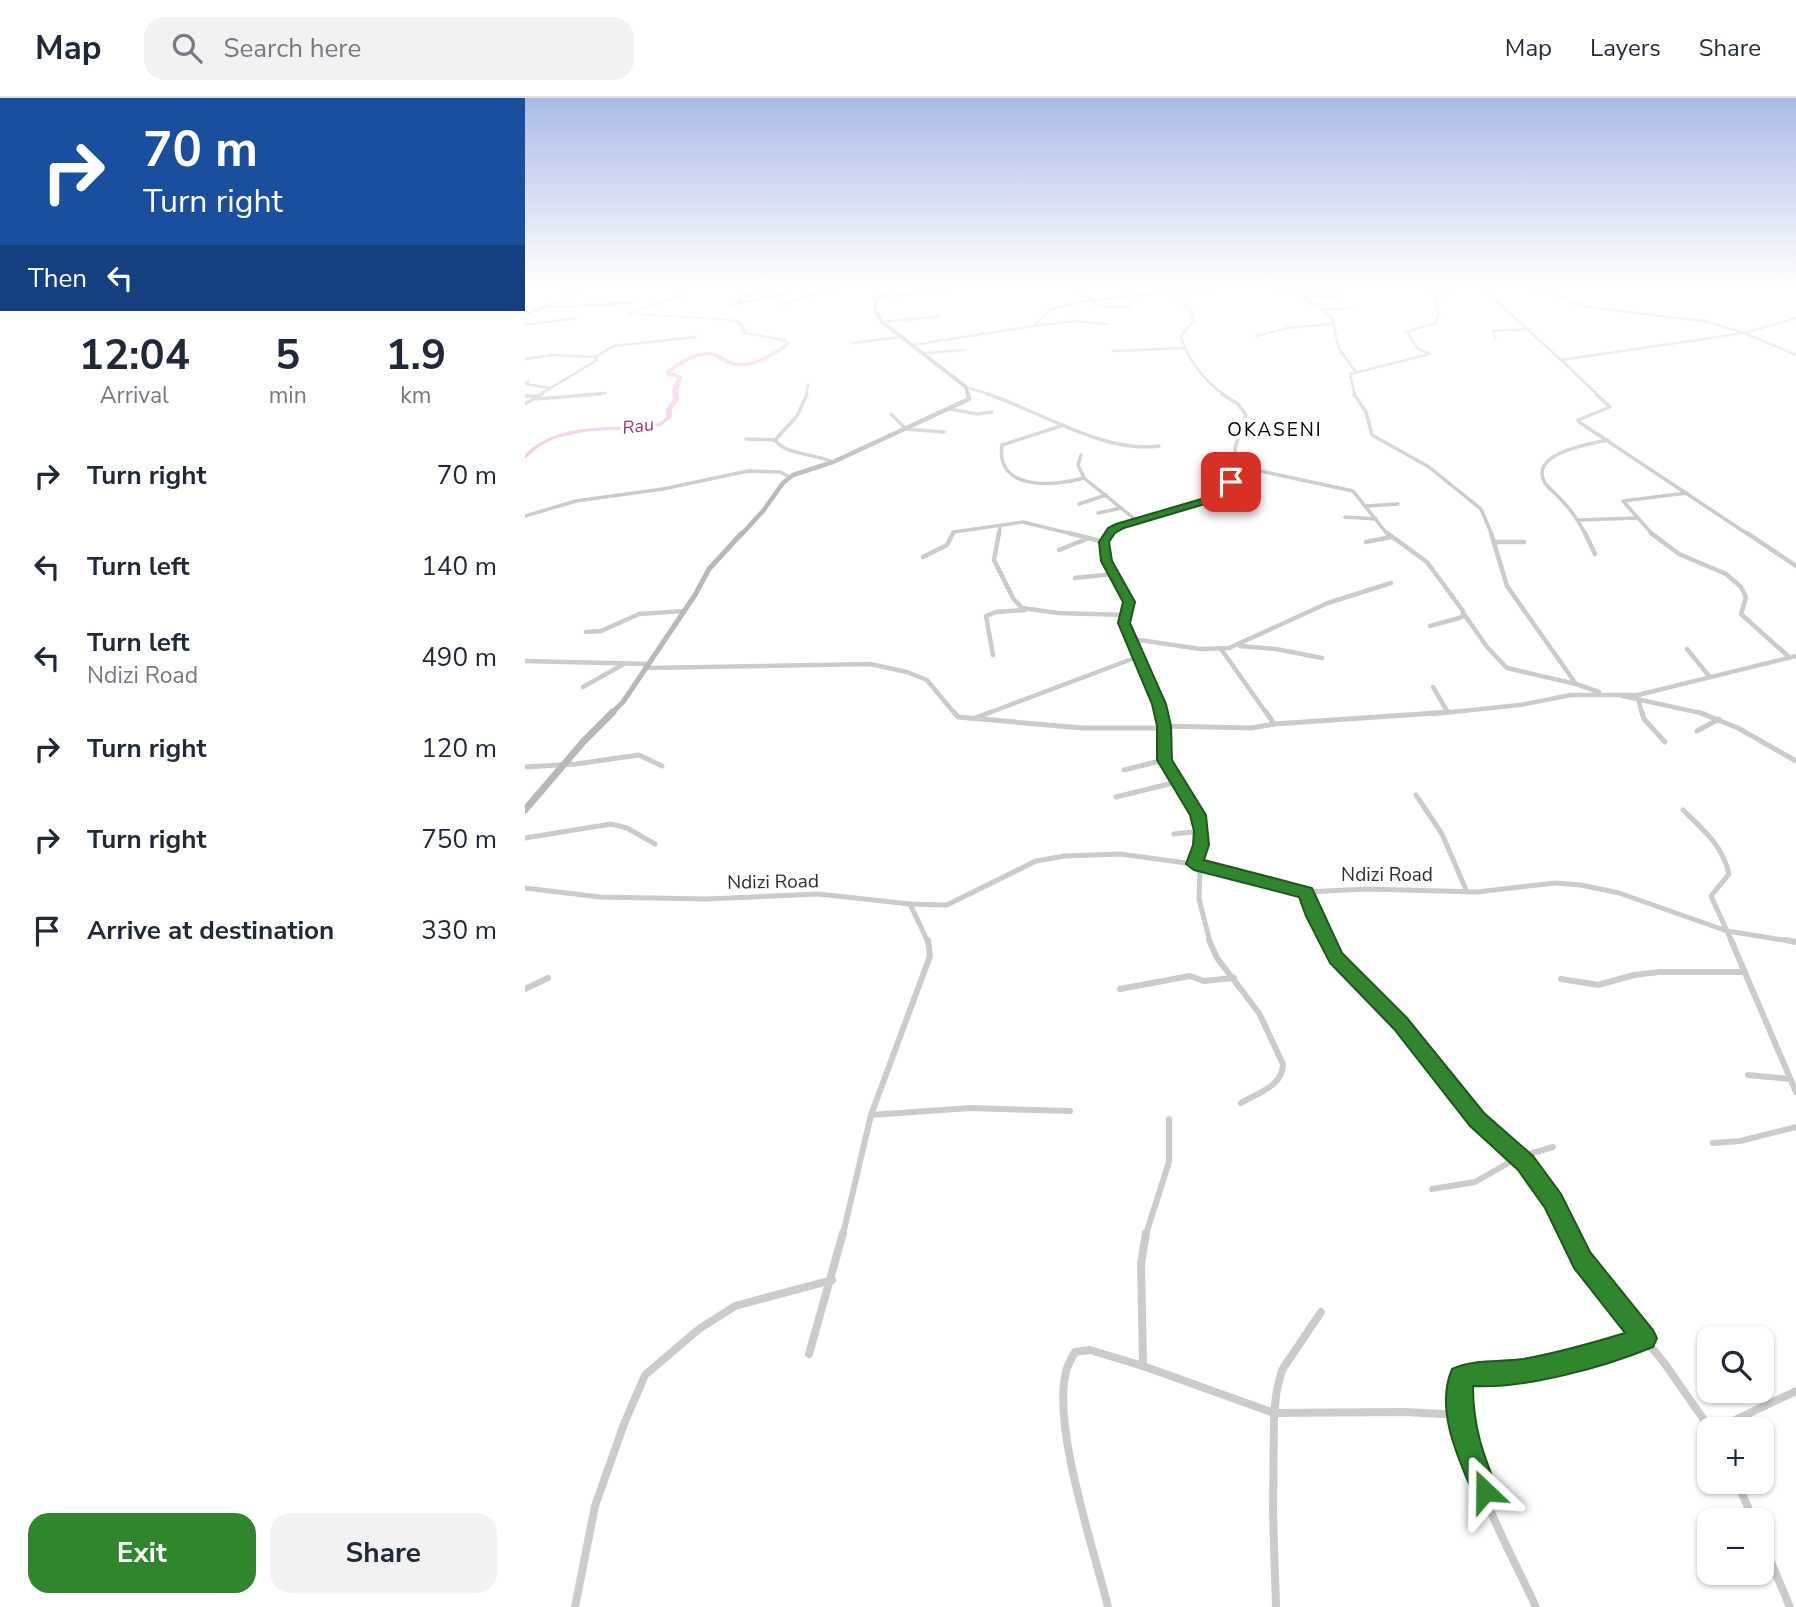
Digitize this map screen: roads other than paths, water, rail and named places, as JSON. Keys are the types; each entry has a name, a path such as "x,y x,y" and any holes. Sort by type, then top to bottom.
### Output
{"street":[{"path":"525,359 549,355"},
{"path":"561,355 597,355"},
{"path":"924,355 966,387 1012,401 1064,425 1125,446 1146,449 1159,446"},
{"path":"1190,355 1208,384 1238,404 1245,415 1235,447 1237,466 1231,482 1219,497 1114,528 1104,542 1107,561 1129,602 1124,623 1159,704 1164,727 1164,760 1198,815 1202,831 1197,886 1215,955 1252,1002 1279,1052 1284,1069 1283,1076 1277,1081 1241,1103"},
{"path":"1344,355 1356,372"},
{"path":"1424,355 1349,376 1366,412 1373,435 1391,448 1429,467 1475,502 1486,516 1507,586 1576,684"},
{"path":"1556,355 1610,407 1578,421 1796,566"},
{"path":"1561,360 1592,355"},
{"path":"525,404 595,362 597,359 594,357"},
{"path":"528,381 526,384 551,388"},
{"path":"746,439 775,440 805,404 808,385"},
{"path":"525,810 623,702 719,556 763,511 790,477 833,462 950,409 969,399 966,387"},
{"path":"533,399 606,393"},
{"path":"525,396 537,396"},
{"path":"950,409 977,414 992,412"},
{"path":"891,414 906,429 944,432"},
{"path":"1064,425 1002,445 1003,462 1011,473 1032,484 1054,484 1084,478"},
{"path":"775,440 782,449 816,454 833,462"},
{"path":"1595,554 1578,520 1544,481 1545,461 1552,456 1608,440"},
{"path":"1081,455 1078,465 1084,478 1137,521"},
{"path":"1237,466 1355,492 1391,537 1427,562 1487,648 1507,668 1606,694"},
{"path":"525,516 563,504 665,489 720,475 777,471 790,477"},
{"path":"1686,493 1623,501 1637,518 1678,553 1732,578 1747,597 1741,614 1789,657"},
{"path":"1079,504 1106,495"},
{"path":"1367,506 1398,504"},
{"path":"1098,513 1121,508"},
{"path":"1345,517 1376,519"},
{"path":"1578,520 1637,518"},
{"path":"923,557 947,545 954,532 1028,523 1104,542"},
{"path":"1000,527 994,560 1013,598 1025,610"},
{"path":"1366,542 1391,537"},
{"path":"1059,550 1089,538"},
{"path":"1494,542 1524,542"},
{"path":"1075,578 1113,574"},
{"path":"1133,639 1199,649 1237,646 1328,603 1391,583"},
{"path":"993,654 986,616 996,612 1025,610 1125,615"},
{"path":"586,632 601,631 639,614 684,611"},
{"path":"1430,626 1459,618 1464,613"},
{"path":"1237,646 1283,650 1322,658"},
{"path":"1221,649 1274,724"},
{"path":"1687,649 1709,677"},
{"path":"972,719 1140,656"},
{"path":"525,661 701,669 851,662 890,667 927,680 954,715 972,719 1082,728 1251,728 1520,705 1571,695 1655,692 1796,656"},
{"path":"583,687 624,664"},
{"path":"1433,687 1447,711"},
{"path":"1620,695 1639,702 1677,706 1719,719 1796,761"},
{"path":"1639,702 1644,719 1665,742"},
{"path":"1697,731 1719,719"},
{"path":"525,767 639,755 662,765"},
{"path":"1124,770 1164,760"},
{"path":"1116,797 1177,782"},
{"path":"1416,795 1442,834 1467,892"},
{"path":"1683,810 1720,849 1728,862 1729,874 1711,896 1796,1092"},
{"path":"525,838 611,824 627,828 655,844"},
{"path":"1174,834 1202,831"},
{"name":"Ndizi Road","path":"525,888 571,894 706,900 818,894 910,904 947,905 1036,861 1065,856 1120,854 1197,864 1306,892 1367,888 1467,892 1555,883 1581,885 1619,894 1727,931 1796,942"},
{"path":"1306,892 1314,916 1336,958 1410,1033 1477,1119 1519,1157 1553,1201 1582,1260 1645,1338 1703,1417"},
{"path":"809,1354 832,1280 871,1115 930,956 928,938 910,904"},
{"path":"1561,979 1598,985 1634,975 1659,972 1745,972"},
{"path":"1120,989 1190,976 1204,981 1234,978"},
{"path":"525,989 548,978"},
{"path":"1748,1075 1790,1079"},
{"path":"871,1115 958,1107 1013,1106 1070,1111"},
{"path":"1143,1366 1141,1264 1145,1236 1169,1162 1169,1119"},
{"path":"1713,1143 1740,1141 1796,1128"},
{"path":"1432,1189 1475,1182 1519,1157 1553,1147"},
{"path":"575,1607 595,1506 624,1424 645,1375 698,1329 735,1306 832,1280"},
{"path":"1276,1607 1274,1413 1282,1370 1321,1312"},
{"path":"1536,1607 1468,1451 1460,1415 1459,1383 1465,1375 1525,1371 1645,1338"},
{"path":"1108,1607 1067,1438 1065,1366 1075,1352 1090,1350 1143,1366 1274,1413 1405,1412 1460,1415"},
{"path":"1740,1417 1796,1391"},
{"path":"1774,1569 1790,1607"}],"waterway":[{"name":"Rau","path":"525,457 538,445 570,432 661,424 669,417 669,409 676,400 675,390 680,377 669,375 668,372 698,355"},
{"name":"Rau","path":"718,355 735,364 751,363 770,355"}],"district":[{"name":"OKASENI","path":"1275,430"}]}
